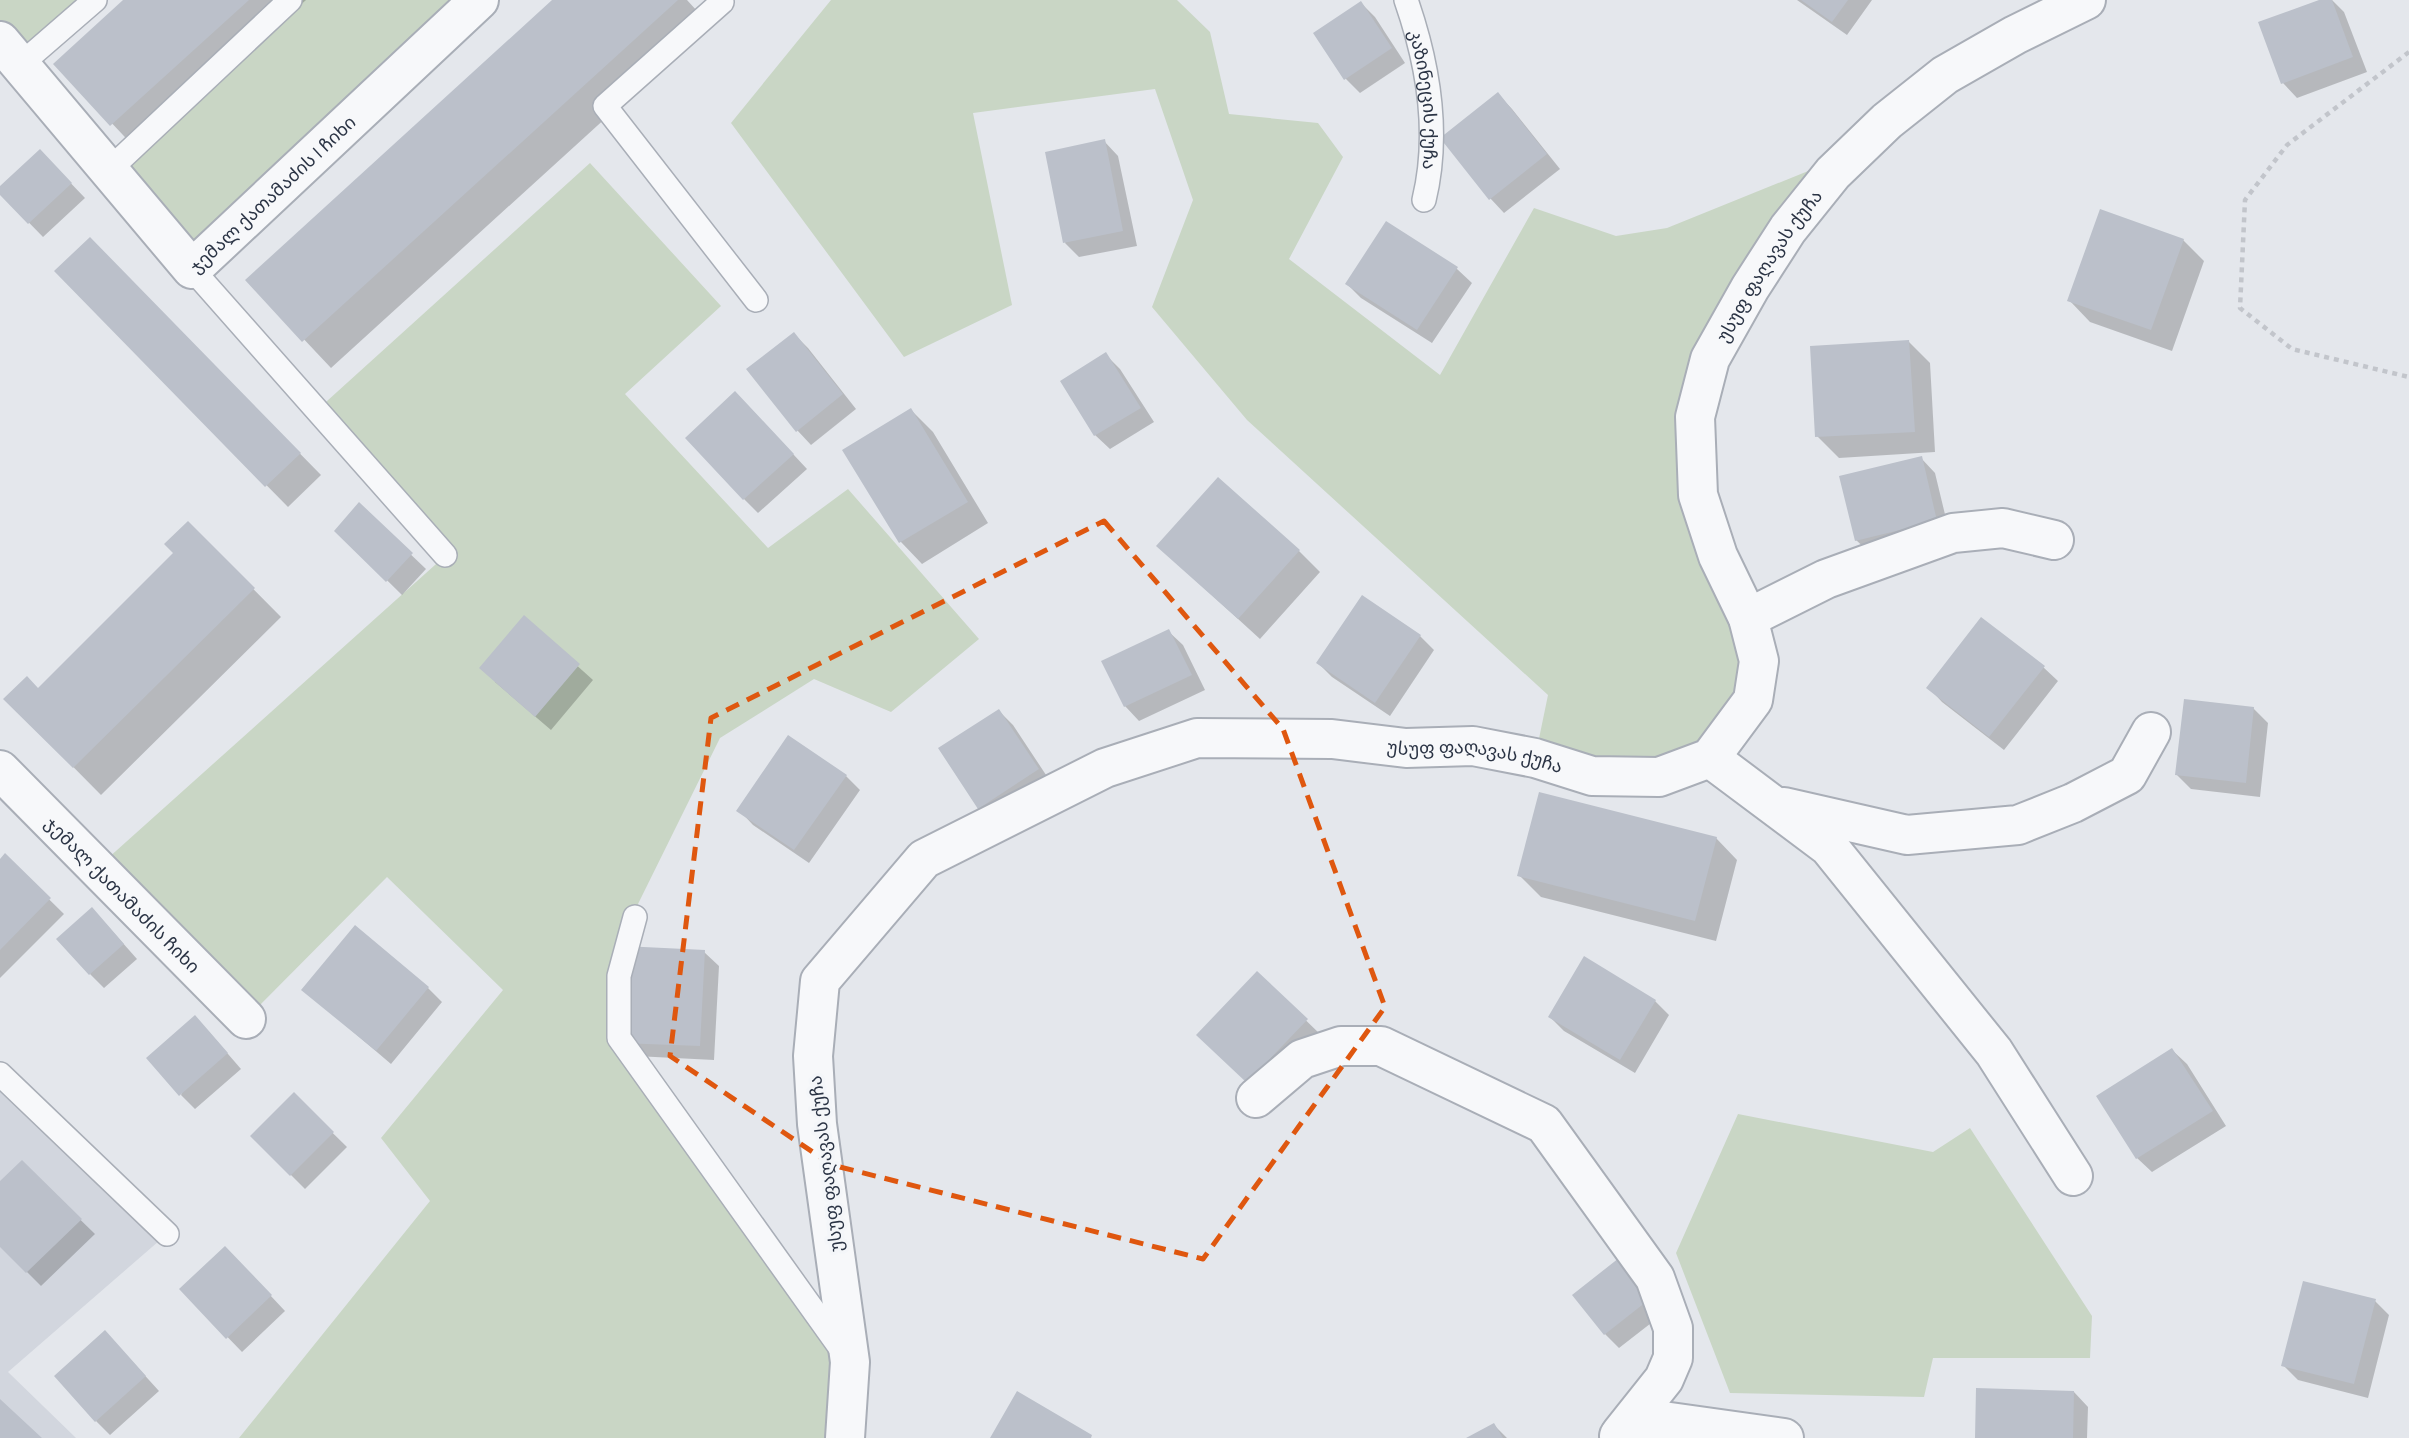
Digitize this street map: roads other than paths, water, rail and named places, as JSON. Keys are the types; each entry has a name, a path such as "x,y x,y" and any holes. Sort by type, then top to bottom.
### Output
{"street":[{"name":"ჯემალ ქათამაძის I ჩიხი","path":"10,53 191,269 479,0"},
{"name":"უსუფ ფაღავას ქუჩა","path":"845,1438 850,1362 817,1124 813,1056 820,981 924,859 1105,768 1197,738 1332,739 1406,748 1473,746 1535,758 1592,776 1660,777 1710,758 1753,700 1759,661 1748,618 1718,556 1698,495 1695,417 1710,359 1750,288 1788,229 1833,173 1887,121 1945,75 2015,35 2086,0"},
{"path":"1748,618 1825,579 1953,533 2003,528 2054,540"},
{"path":"1771,804 1907,835 2018,825 2073,803 2127,775 2151,732"},
{"path":"1710,758 1829,848 1994,1052 2073,1176"},
{"name":"ჯემალ ქათამაძის ჩიხი","path":"5,784 246,1019"},
{"path":"1256,1098 1302,1059 1341,1046 1381,1046 1544,1124 1655,1278 1673,1328 1673,1358 1664,1379 1619,1436"},
{"path":"1619,1436 1642,1422 1663,1421 1784,1438"}],"lane":[{"path":"10,53 95,0"},
{"path":"108,171 290,0"},
{"path":"719,0 722,2 605,106 756,300"},
{"name":"კაზინეცის ქუჩა","path":"1406,0 1426,65 1431,127 1430,176 1424,200"},
{"path":"191,269 445,555"},
{"path":"635,917 619,975 619,1038 850,1362"},
{"path":"0,1074 167,1234"}]}
